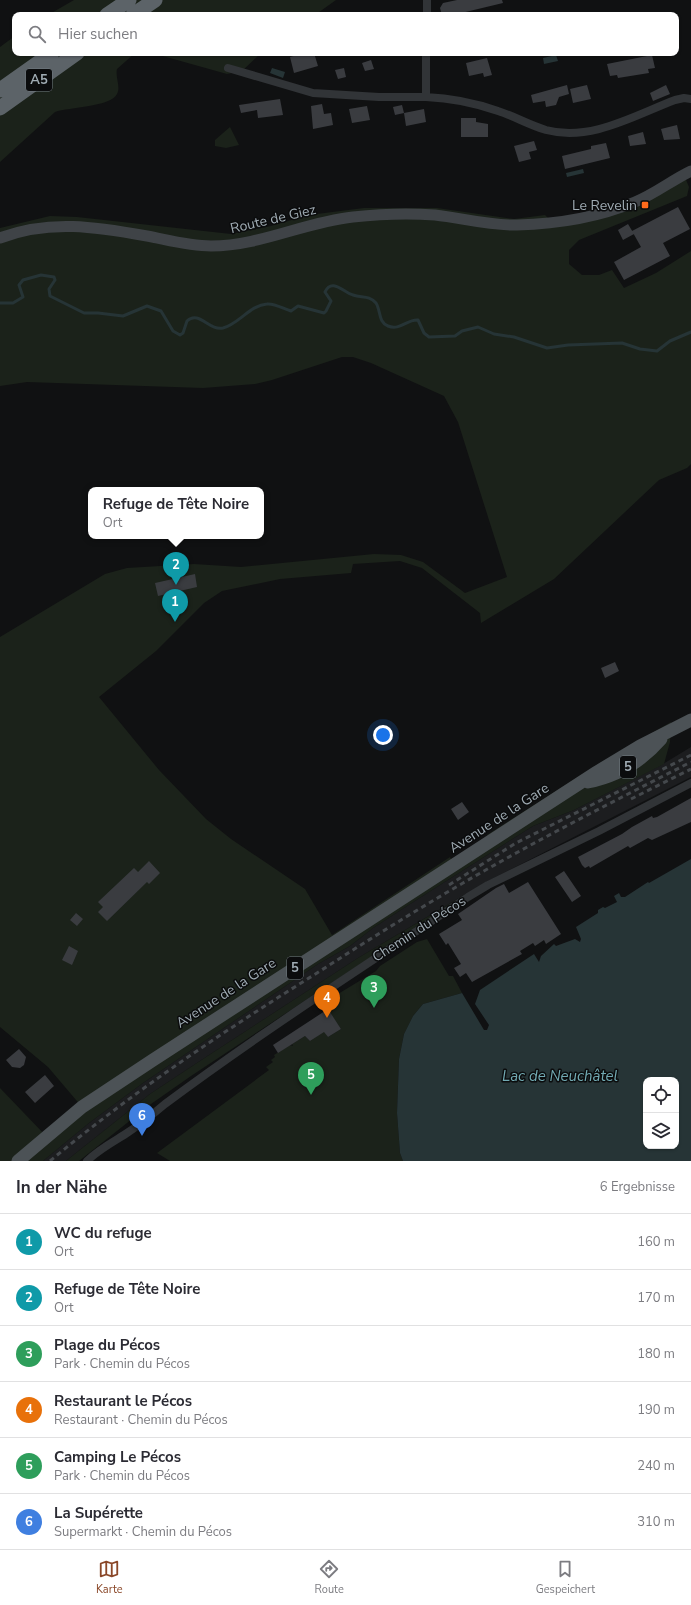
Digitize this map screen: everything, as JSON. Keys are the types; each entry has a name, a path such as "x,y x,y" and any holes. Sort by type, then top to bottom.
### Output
{"highway":[{"path":"111,12 129,0"},
{"path":"137,12 155,0"},
{"name":"A5","path":"0,90 48,56"},
{"name":"A5","path":"0,108 73,56"}],"main road":[{"name":"Avenue de la Gare","path":"18,1161 72,1115 108,1090 580,784 601,780 619,772 646,755 665,734 691,720"}],"street":[{"path":"427,12 428,0"},
{"path":"426,56 426,97"},
{"path":"228,68 313,93 379,97 426,97 460,100 480,105 547,130 566,132 588,131 607,127 675,100 684,98 691,99"},
{"name":"Route de Giez","path":"0,238 37,227 78,226 99,228 175,242 212,246 239,244 351,217 378,215 435,215 508,225 554,222 593,215 621,207 643,198 691,171"},
{"name":"Chemin du Pécos","path":"87,1161 95,1153 131,1130 210,1071 281,1024 316,996 468,897 488,885 599,831 691,783"}],"shaded area":[{"path":"74,0 336,0 319,12 53,12"},
{"path":"12,38 12,56 132,56 117,69 118,91 113,98 107,102 55,112 0,162 0,47"},
{"path":"163,56 258,56 242,71 227,74"},
{"path":"230,127 239,145 226,148 215,146 215,140"},
{"path":"684,175 689,187 687,196 579,240 569,250 569,264 582,275 599,275 612,270 624,288 656,273 691,251 691,464 687,468 659,480 554,579 481,623 480,613 422,568 400,561 353,564 351,573 280,579 222,591 204,603 156,651 99,697 159,770 206,819 231,839 305,889 332,935 450,857 454,865 492,841 487,835 600,763 671,722 670,742 664,764 574,810 533,826 410,904 373,928 350,946 318,964 143,1083 89,1123 43,1161 0,1161 0,1088 46,1136 82,1107 48,1067 0,1027 0,637 105,574 127,568 194,564 241,567 374,554 401,555 423,562 465,593 507,577 458,422 444,396 371,363 353,357 342,357 272,380 255,384 203,388 27,382 0,386 0,228 50,216 77,217 231,234 271,226 309,215 364,208 437,208 514,219 545,215 556,226 623,208"},
{"path":"691,747 691,777 486,882 358,958 150,1094 66,1161 43,1161 89,1123 143,1083 318,964 350,946 373,928 410,904 533,826 574,810 663,764"},
{"path":"466,894 191,1076 151,1104 79,1161 66,1161 150,1094 358,958"},
{"path":"427,939 449,976 453,976 462,993 423,1004 413,1016 404,1034 399,1059 397,1113 400,1153 403,1161 170,1161 157,1153 269,1070 266,1067 273,1062 271,1060 275,1057 274,1055 290,1045 293,1046 292,1044 305,1036 310,1041 323,1029 328,1037 341,1029 323,1003 376,971 380,966 417,942"}],"water":[{"path":"556,56 558,61 544,64 543,58"},
{"path":"272,68 285,72 283,78 270,73"},
{"path":"583,169 584,173 567,177 566,173"},
{"name":"Lac de Neuchâtel","path":"691,859 691,1161 403,1161 400,1153 397,1113 399,1059 404,1034 413,1016 423,1004 462,993 484,1030 487,1030 489,1025 475,1004 480,990 534,954 539,962 541,956 554,944 556,946 575,939 580,942 581,939 576,927 598,913 598,910 617,902 614,896 619,893 621,897 625,897 648,882 649,883"}],"building":[{"path":"457,0 502,0 503,3 466,12 441,12 440,8 443,3"},
{"path":"315,56 318,66 294,73 290,57"},
{"path":"652,56 655,68 648,69 649,73 618,78 617,75 610,76 607,64"},
{"path":"487,58 492,75 484,77 483,73 469,76 466,63"},
{"path":"371,60 374,69 365,71 362,63"},
{"path":"344,68 346,77 338,79 335,70"},
{"path":"567,85 569,94 559,97 556,105 546,107 545,101 533,103 531,95"},
{"path":"587,85 591,99 573,103 570,89"},
{"path":"666,85 670,94 653,101 650,93"},
{"path":"280,99 283,115 258,118 257,110 241,113 239,105"},
{"path":"322,104 324,114 331,113 333,125 313,129 311,106"},
{"path":"402,105 404,113 395,115 393,107"},
{"path":"367,106 370,120 352,123 349,109"},
{"path":"424,109 426,122 406,126 404,113"},
{"path":"461,118 476,118 476,122 488,124 488,137 461,137"},
{"path":"677,125 680,139 664,140 661,129"},
{"path":"643,132 646,144 630,146 628,136"},
{"path":"534,141 537,150 529,152 531,159 519,162 514,146"},
{"path":"606,143 610,158 565,169 562,156 591,149 591,146"},
{"path":"678,207 690,229 663,243 670,256 624,280 614,262 641,247 632,231"},
{"path":"628,224 634,234 623,240 618,230"},
{"path":"195,574 197,587 158,596 155,583"},
{"path":"615,662 619,671 605,678 601,668"},
{"path":"691,798 691,822 652,840 648,838 630,848 628,846 590,868 589,866 585,868 582,865 578,857 622,834 652,816 653,818 657,817"},
{"path":"462,802 469,812 458,820 451,809"},
{"path":"149,861 160,873 149,884 147,882 107,921 98,912 103,907 98,902 134,868 138,872"},
{"path":"564,871 581,896 572,902 555,877"},
{"path":"528,882 561,934 546,944 544,940 535,946 533,943 520,951 522,954 472,982 466,973 460,977 454,968 461,964 448,943 446,945 439,934 462,920 458,914 496,888 504,884 509,893"},
{"path":"76,913 83,919 77,926 70,920"},
{"path":"69,946 78,951 72,965 62,960"},
{"path":"328,1009 341,1029 328,1037 324,1032 310,1041 305,1036 278,1053 273,1045"},
{"path":"19,1049 26,1057 24,1065 20,1068 12,1067 6,1060"},
{"path":"45,1075 54,1086 35,1103 25,1092"}],"waterway":[{"path":"0,303 13,303 23,297 19,285 23,280 41,275 54,277 55,280 49,289 50,296 84,313 123,316 147,306 161,311 173,331 180,335 183,333 187,321 191,318 200,319 213,327 223,328 234,323 255,308 267,304 276,305 291,311 298,306 324,313 331,301 325,292 331,286 335,286 350,294 373,300 378,306 383,322 388,326 396,327 410,321 418,320 424,333 429,337 455,336 462,331 478,327 494,334 514,337 547,348 568,345 622,343 640,349 657,351 670,341 691,332"}],"railway":[{"path":"449,885 516,843 691,755"},
{"path":"50,1161 114,1110 180,1062 389,927 519,851 691,762"},
{"path":"631,799 691,769"}],"place":[{"name":"Le Revelin","path":"645,205"},
{"name":"Refuge de Tête Noire","path":"176,585"},
{"name":"WC du refuge","path":"175,622"},
{"name":"Plage du Pécos","path":"374,1008"},
{"name":"Restaurant le Pécos","path":"327,1018"},
{"name":"Camping Le Pécos","path":"311,1095"},
{"name":"La Supérette","path":"142,1136"}]}
